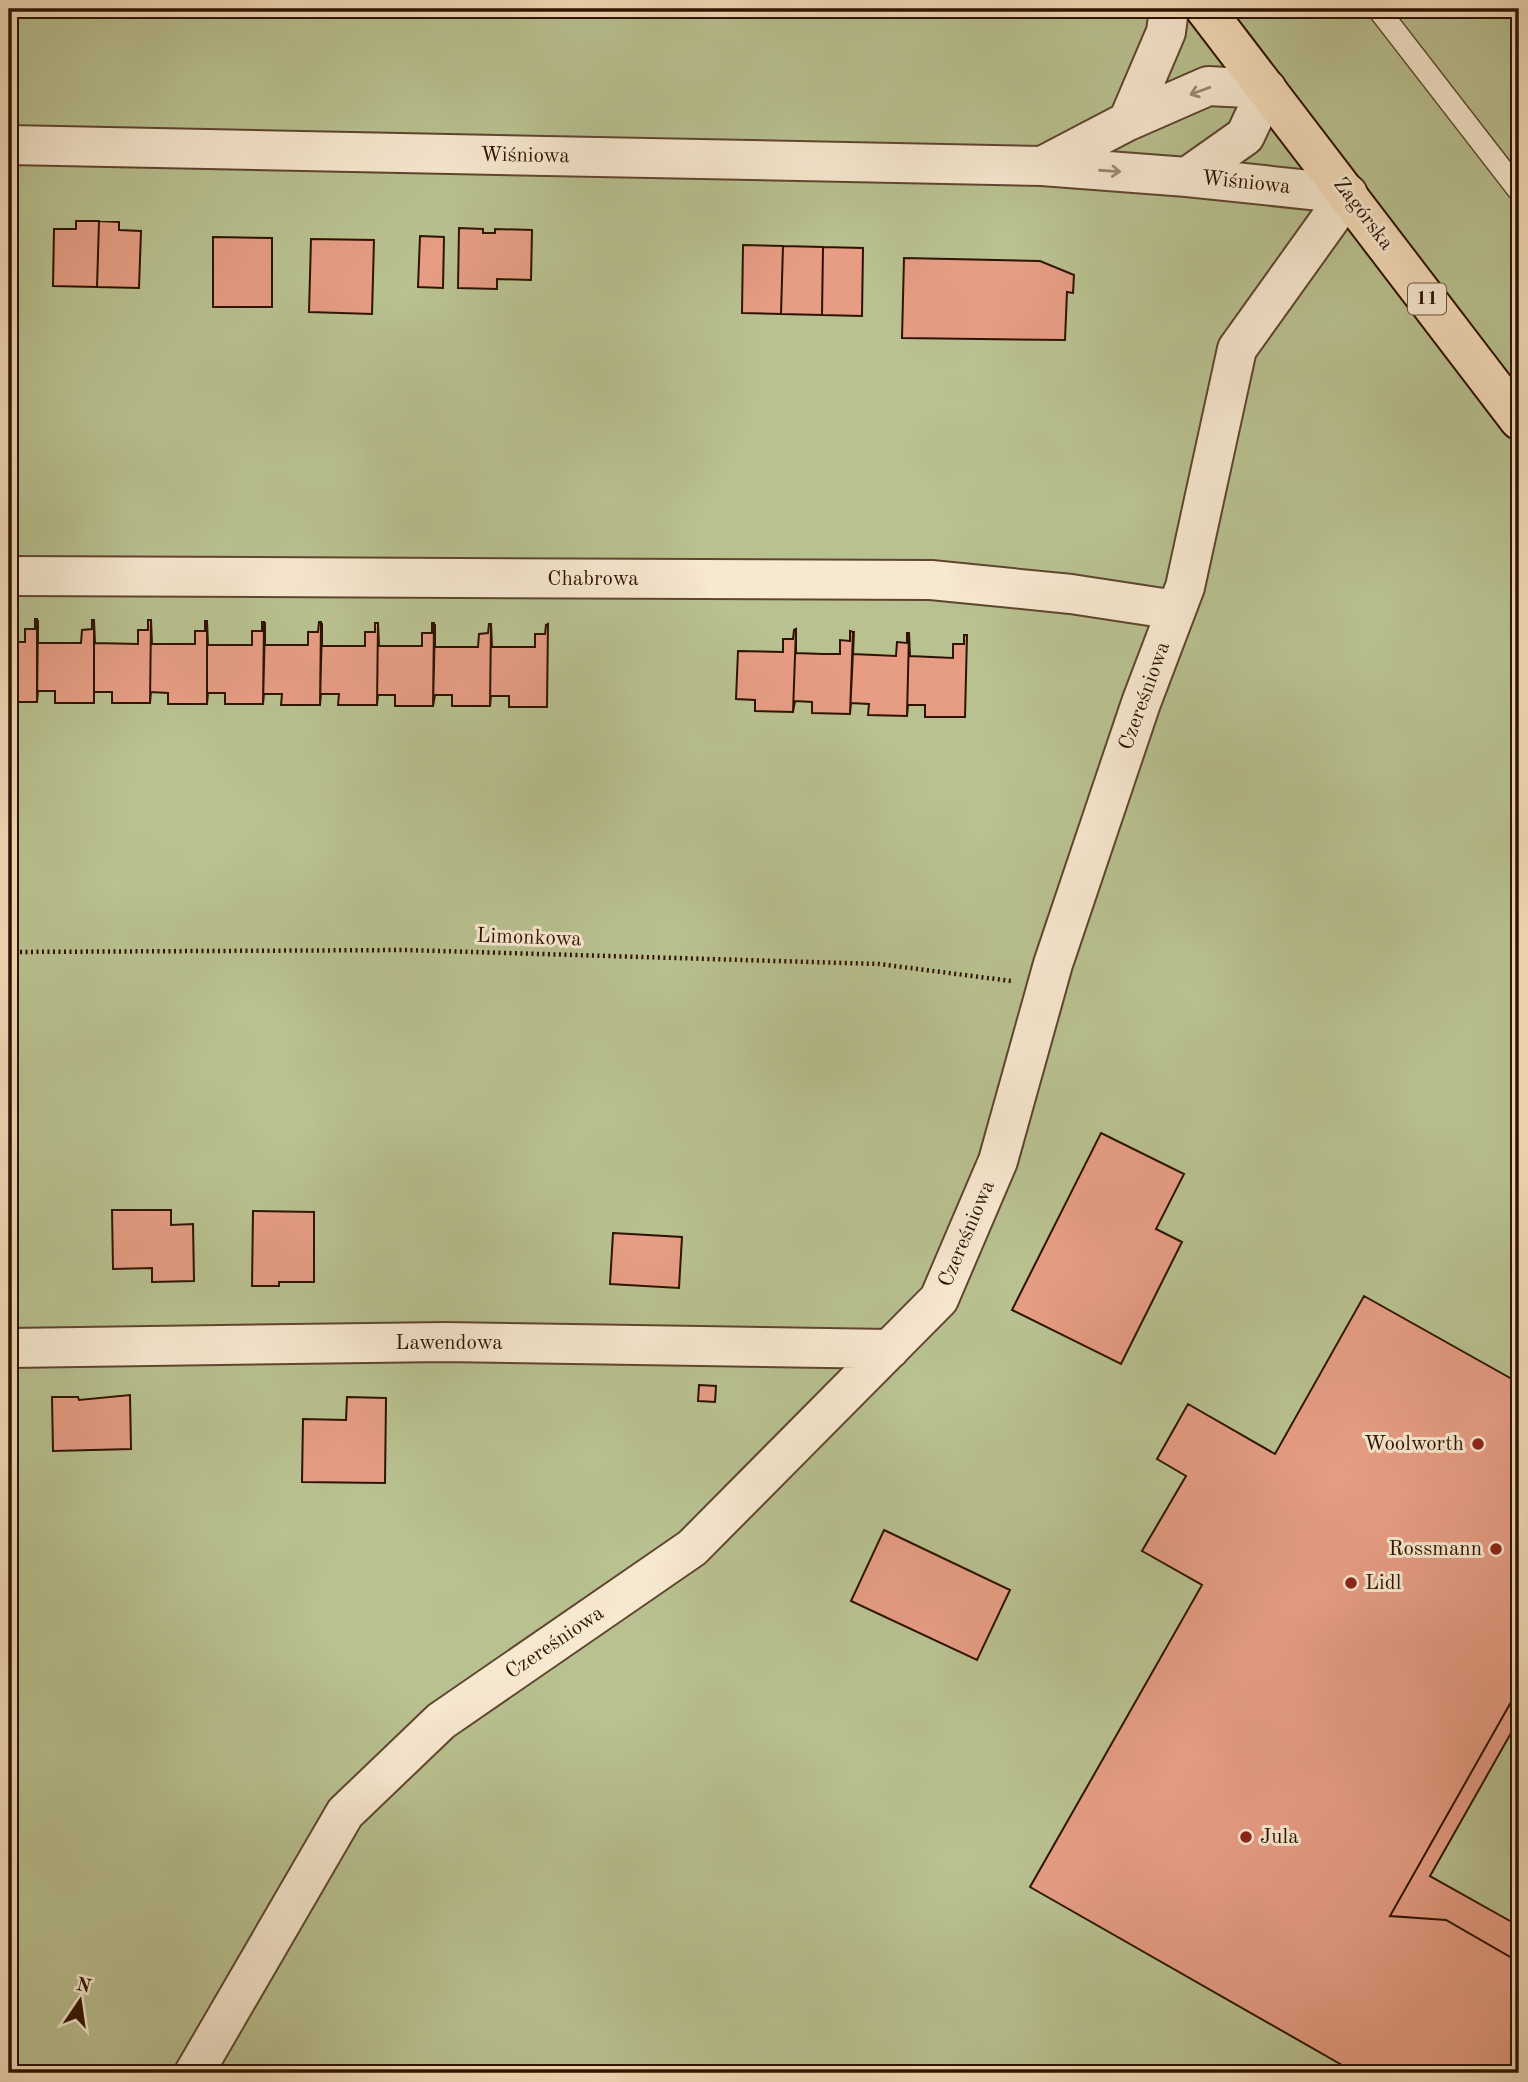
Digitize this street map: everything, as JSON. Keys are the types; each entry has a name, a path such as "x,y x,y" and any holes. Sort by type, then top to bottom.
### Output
{"highway":[{"name":"Zagórska","path":"1205,9 1519,420"}],"street":[{"path":"1128,121 1158,17"},
{"name":"Wiśniowa","path":"1042,166 1128,121 1208,86 1267,89 1245,136 1187,177"},
{"name":"Wiśniowa","path":"9,145 1042,166 1187,177 1348,194"},
{"name":"Czereśniowa","path":"194,2073 345,1812 441,1721 692,1548 939,1299 998,1161 1048,985 1141,703 1185,587 1237,349 1348,194"},
{"name":"Chabrowa","path":"9,576 931,580 1071,594 1176,610"},
{"name":"Lawendowa","path":"9,1348 444,1342 890,1349"}],"lane":[{"path":"1378,9 1519,191"}],"path":[{"name":"Limonkowa","path":"9,952 405,950 879,964 1048,985"}],"green space":[{"path":"9,9 1519,9 1519,2073 9,2073"}],"building":[{"path":"76,221 99,221 97,287 53,286 54,229 76,229"},
{"path":"99,221 119,222 119,230 141,231 139,288 97,287"},
{"path":"459,228 483,229 483,233 495,233 495,229 532,230 531,280 497,279 497,289 458,288"},
{"path":"420,236 444,237 443,288 418,287"},
{"path":"213,237 272,238 272,307 213,307"},
{"path":"311,239 374,240 372,314 309,312"},
{"path":"743,245 783,246 781,314 742,313"},
{"path":"783,246 823,247 822,315 781,314"},
{"path":"823,247 863,248 862,316 822,315"},
{"path":"904,258 1040,261 1074,275 1073,293 1067,292 1065,340 902,338"},
{"path":"35,619 37,702 9,702 9,642 25,642 25,629 35,629"},
{"path":"38,620 38,643 81,643 82,630 92,629 94,620 94,703 55,703 55,691 38,691 37,702"},
{"path":"94,620 95,643 138,644 138,630 148,630 148,620 151,620 150,703 112,703 112,692 94,692"},
{"path":"151,620 152,644 195,644 195,631 205,631 207,621 207,704 168,704 168,693 151,692 150,703"},
{"path":"207,621 208,645 252,645 252,631 262,631 264,622 263,704 225,704 225,693 208,693 207,704"},
{"path":"265,622 265,645 308,645 308,632 318,632 321,622 320,705 281,705 282,694 264,694 263,704"},
{"path":"322,623 322,646 365,646 365,632 375,632 375,623 378,623 377,705 338,705 339,694 321,694 320,705"},
{"path":"378,623 379,646 422,646 422,633 432,633 434,623 433,706 395,706 395,695 378,695 377,705"},
{"path":"435,624 435,647 478,647 479,634 488,633 491,624 490,706 452,706 452,695 435,695 433,706"},
{"path":"491,624 492,647 535,647 535,634 545,634 548,624 547,707 509,707 509,696 491,696 490,706"},
{"path":"796,629 796,653 840,654 840,640 850,641 850,631 853,632 850,714 812,713 812,702 795,701 793,712"},
{"path":"796,629 793,712 755,711 755,700 736,699 738,651 783,652 783,639 793,639"},
{"path":"854,631 853,654 896,656 897,642 907,643 909,633 907,716 868,715 869,704 851,703 850,714"},
{"path":"909,633 910,656 953,658 953,644 964,644 964,635 967,635 965,717 925,717 925,705 908,705 907,716"},
{"path":"1101,1133 1184,1174 1156,1229 1182,1242 1121,1364 1012,1310"},
{"path":"112,1210 171,1210 171,1225 193,1224 194,1281 152,1282 152,1268 113,1269"},
{"path":"253,1211 314,1212 314,1282 279,1282 279,1286 252,1286"},
{"path":"613,1233 682,1237 679,1288 610,1284"},
{"path":"1364,1296 1519,1383 1519,1688 1390,1916 1446,1920 1519,1962 1519,2073 1356,2073 1030,1887 1202,1585 1142,1551 1186,1476 1157,1459 1188,1404 1275,1454"},
{"path":"699,1385 716,1386 715,1402 698,1401"},
{"path":"130,1395 131,1449 53,1451 52,1397 78,1397 79,1400"},
{"path":"347,1397 386,1398 385,1483 302,1482 303,1419 346,1420"},
{"path":"884,1530 1010,1590 977,1660 851,1601"},
{"path":"1519,1688 1519,1719 1430,1876 1519,1926 1519,1962 1446,1920 1390,1916"}],"place":[{"name":"Woolworth","path":"1478,1444"},
{"name":"Rossmann","path":"1496,1549"},
{"name":"Lidl","path":"1351,1583"},
{"name":"Jula","path":"1246,1837"}]}
